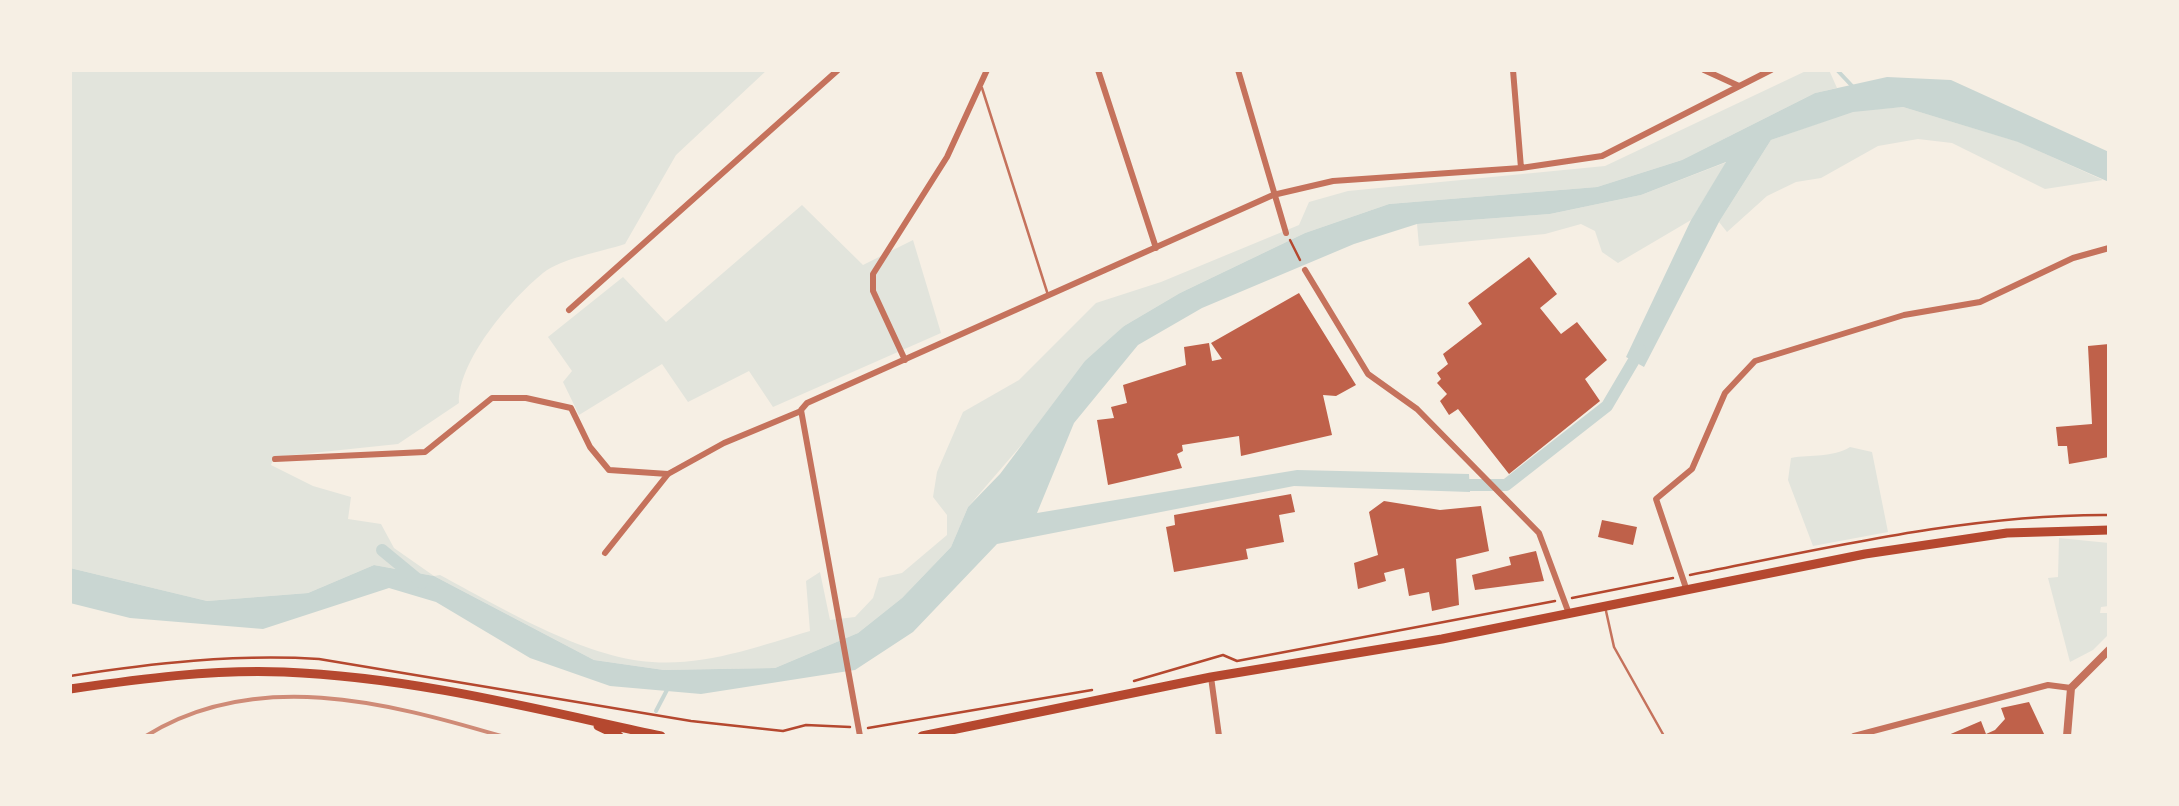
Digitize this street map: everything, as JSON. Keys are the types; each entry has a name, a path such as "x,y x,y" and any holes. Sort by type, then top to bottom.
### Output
{"main road":[{"path":"922,736 1211,676 1442,639 1568,610 1960,539 2037,530 2109,530"},
{"path":"70,689 223,673 322,674 427,688 660,736"},
{"path":"582,719 620,736"}],"street":[{"path":"569,310 838,70"},
{"path":"905,360 873,291 872,274 947,157 987,70"},
{"path":"1098,70 1156,248"},
{"path":"1238,70 1286,233"},
{"path":"1513,70 1522,168"},
{"path":"1704,70 1740,86"},
{"path":"605,553 668,474 724,442 1273,195 1333,181 1522,168 1602,156 1771,70"},
{"path":"1686,588 1656,499 1692,469 1732,382 1769,354 1904,314 1980,302 2073,258 2109,248"},
{"path":"1305,270 1368,374 1402,395 1539,533 1568,610"},
{"path":"275,459 425,452 492,398 526,398 570,408 590,448 609,470 668,474"},
{"path":"801,410 860,732"},
{"path":"2067,736 2071,688 2109,650"},
{"path":"1211,676 1219,736"},
{"path":"1854,736 2048,685 2071,688"}],"lane":[{"path":"980,82 1049,296"},
{"path":"1605,604 1614,647 1664,736"}],"path":[{"path":"1286,233 1305,270"},
{"path":"1125,684 1223,655 1237,661 1853,544 2042,515 2109,515"},
{"path":"70,676 167,660 319,659 691,721 783,731 806,725 860,732 1094,689"}],"shaded area":[{"path":"70,70 767,70 676,155 625,244 551,268 516,299 476,351 461,386 459,403 398,444 274,457 271,465 313,486 351,497 348,519 381,524 394,548 434,576 374,565 308,593 207,601 70,568"},
{"path":"1808,70 1829,70 1837,88 1815,93 1682,160 1597,187 1389,204 1305,233 1180,293 1124,326 968,507 951,547 902,598 858,633 775,668 664,670 594,660 434,576 440,575 571,641 652,662 713,658 810,631 806,581 820,572 830,620 855,617 873,598 879,578 902,573 947,535 947,515 933,497 937,472 963,412 1019,380 1096,303 1161,282 1299,225 1309,202 1348,191 1605,166"},
{"path":"1887,77 1951,80 2109,152 2109,182 2018,142 1903,107 1853,112 1771,140 1719,222 1644,367 1626,357 1691,220 1726,162 1641,195 1550,214 1417,224 1354,244 1202,308 1138,345 1074,423 1037,513 1297,470 1469,474 1470,492 1294,486 997,544 913,632 855,670 701,694 610,686 530,658 436,602 389,588 263,629 130,618 70,603 70,568 207,601 308,593 374,565 434,576 594,660 664,670 775,668 858,633 902,598 951,547 968,507 1000,474 1085,361 1124,326 1180,293 1305,233 1389,204 1597,187 1682,160 1815,93"},
{"path":"1903,107 2019,142 2103,180 2045,189 1952,143 1918,139 1878,146 1821,178 1796,182 1767,196 1727,232 1719,222 1771,140 1853,111"},
{"path":"1727,162 1691,220 1618,263 1602,252 1595,231 1581,224 1545,234 1419,246 1417,224 1550,214 1641,195"},
{"path":"802,205 863,265 913,240 941,333 773,407 749,371 688,402 662,364 579,415 563,382 572,371 548,337 623,277 666,322"},
{"path":"1850,447 1872,452 1888,532 1813,546 1788,480 1791,458 1829,454"},
{"path":"2059,538 2109,543 2109,606 2101,607 2100,613 2109,613 2109,634 2093,650 2070,662 2048,578 2058,577"}],"building":[{"path":"1529,257 1557,294 1540,308 1561,334 1577,322 1607,360 1585,379 1600,401 1509,474 1458,409 1449,415 1440,401 1447,394 1437,383 1441,379 1437,373 1448,364 1443,354 1482,324 1468,303"},
{"path":"1299,293 1356,385 1336,396 1323,395 1332,435 1241,456 1239,436 1182,445 1183,451 1177,454 1182,468 1108,485 1097,420 1114,418 1111,407 1127,403 1123,385 1186,365 1184,347 1209,343 1212,361 1222,359 1211,343"},
{"path":"2109,344 2109,457 2069,464 2067,446 2058,446 2056,427 2092,424 2088,346"},
{"path":"1291,494 1295,512 1279,515 1284,542 1246,549 1248,559 1174,572 1166,527 1175,525 1174,515"},
{"path":"1384,501 1440,510 1481,506 1489,551 1456,559 1459,605 1432,611 1429,592 1409,596 1404,568 1384,573 1386,581 1358,589 1354,563 1378,555 1369,512"},
{"path":"1602,520 1637,527 1633,545 1598,537"},
{"path":"1536,551 1544,581 1475,590 1472,575 1511,565 1509,557"},
{"path":"2029,702 2045,736 1946,736 1981,721 1986,734 2005,719 2001,708"}],"waterway":[{"path":"1837,70 1854,88"},
{"path":"1455,485 1506,485 1607,406 1640,350"},
{"path":"382,550 422,583"},
{"path":"656,711 668,688"}],"railway":[{"path":"146,736 188,715 231,703 276,697 367,703 501,736"}]}
